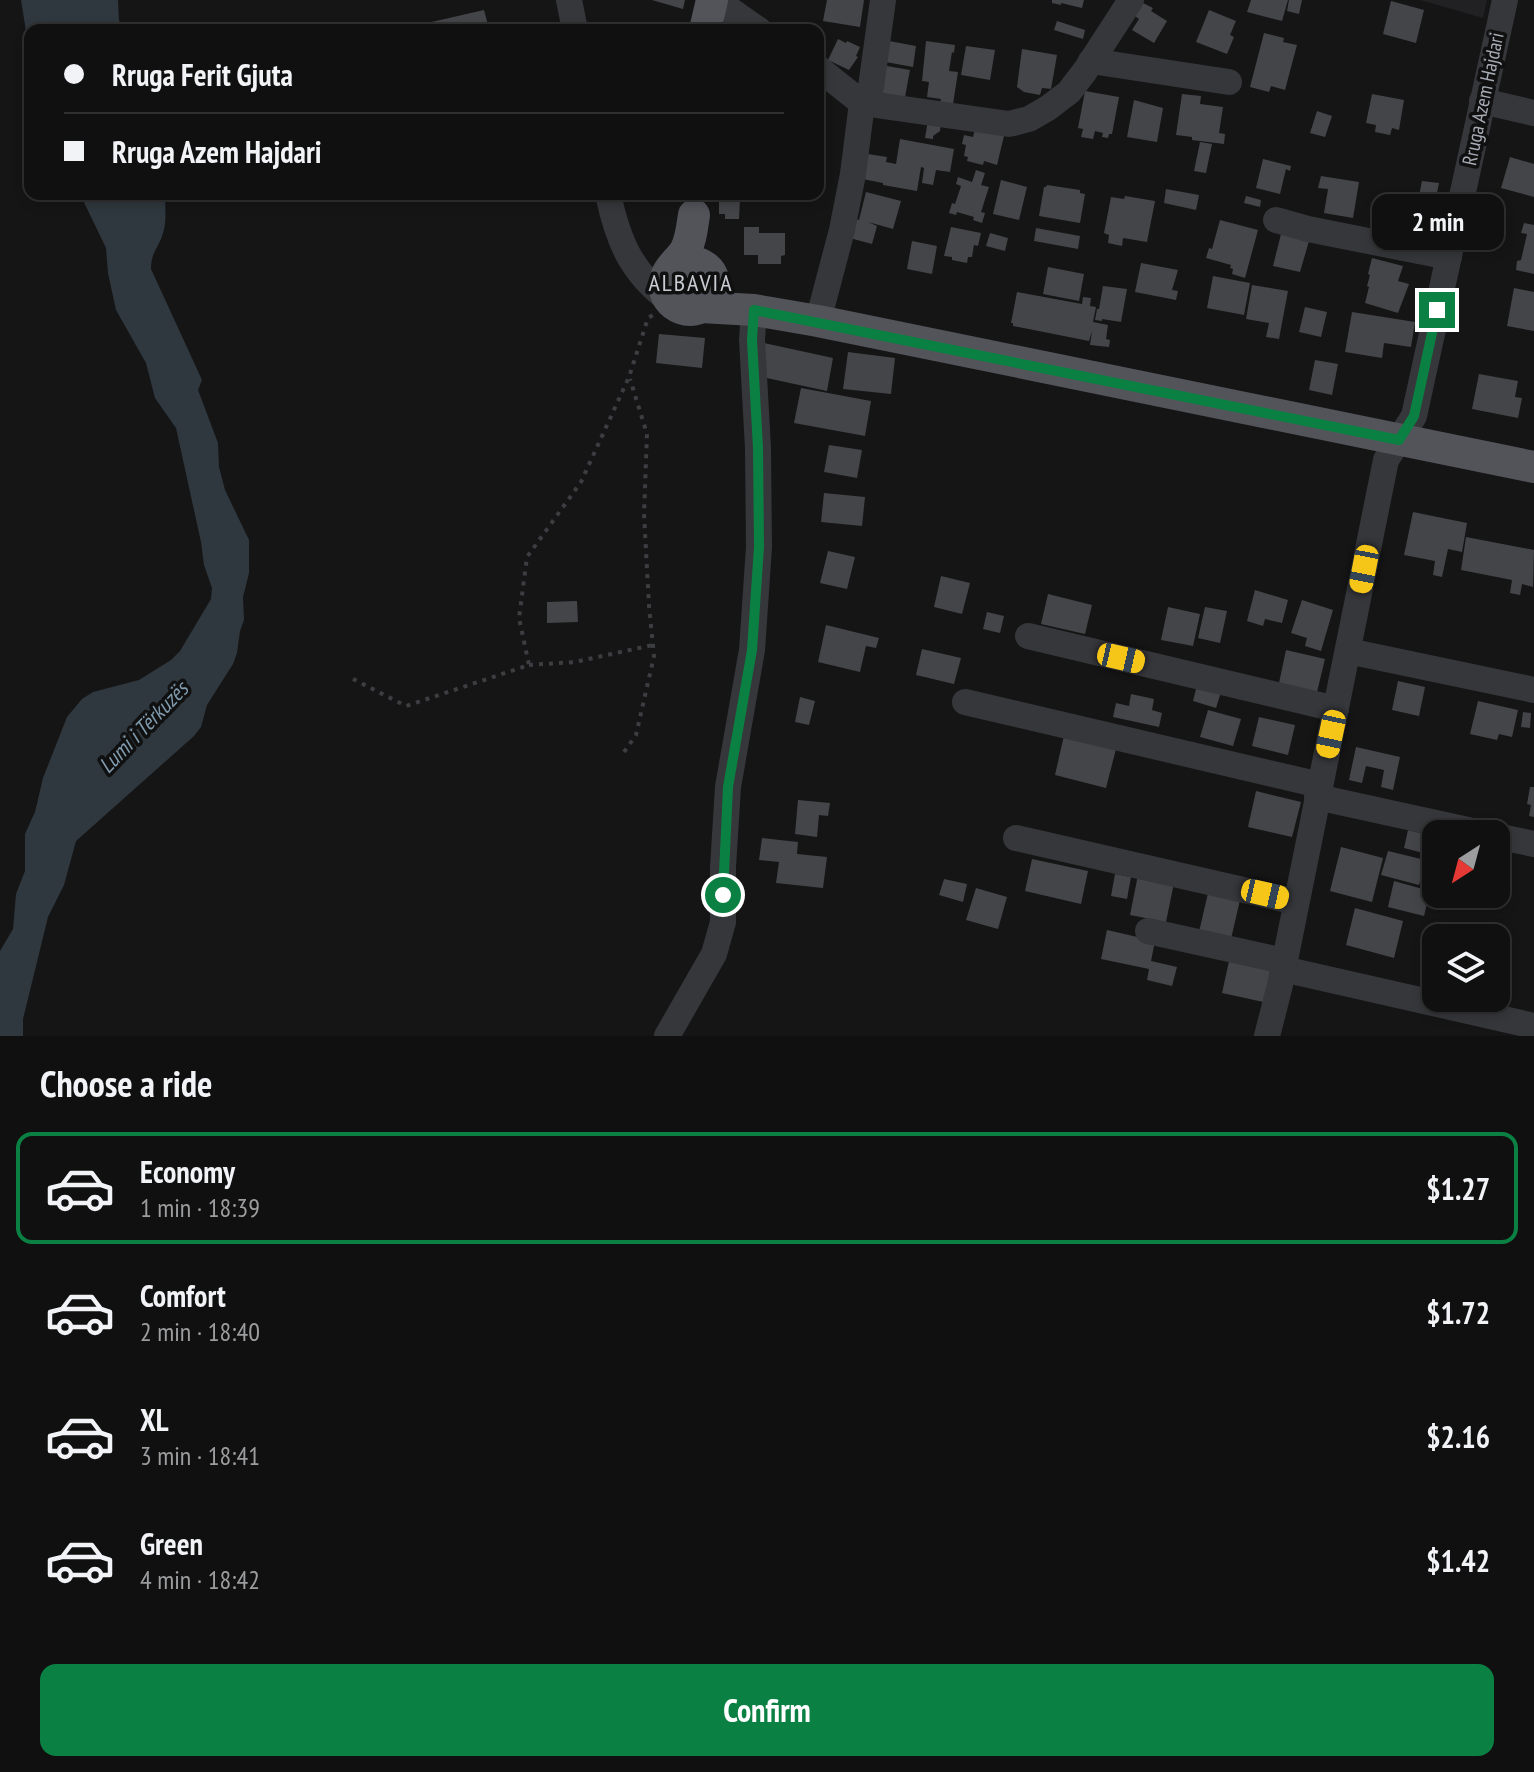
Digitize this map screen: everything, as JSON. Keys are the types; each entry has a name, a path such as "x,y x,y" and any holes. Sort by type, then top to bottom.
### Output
{"main road":[{"path":"707,24 714,0"},
{"path":"692,205 691,233 686,250 668,272 664,288 686,304 754,310 818,321 1534,467"},
{"path":"686,304 707,302 714,287 701,254 692,205"},
{"path":"674,266 689,260 704,266 724,289 754,310"}],"street":[{"path":"569,0 574,24"},
{"path":"714,0 750,24"},
{"path":"818,321 842,230 862,103 871,87 883,0"},
{"path":"824,73 862,103 1009,124 1029,119 1069,92 1131,0"},
{"name":"Rruga Azem Hajdari","path":"1267,1036 1386,460 1414,416 1505,0"},
{"path":"1091,61 1229,82"},
{"path":"1482,101 1534,113"},
{"path":"609,200 614,223 639,275 654,290 686,304"},
{"path":"1276,220 1449,257"},
{"path":"614,223 647,261 659,266 674,266"},
{"path":"667,1036 714,954 723,922 728,787 752,650 759,547 752,340 754,310"},
{"path":"1028,636 1336,709"},
{"path":"1348,651 1534,690"},
{"path":"965,702 1432,820"},
{"path":"1016,838 1296,902"},
{"path":"1510,839 1534,844"},
{"path":"1148,931 1534,1026"}],"path":[{"path":"529,665 519,618 527,557 581,482 629,377 648,318 686,304"},
{"path":"624,752 636,735 654,656 644,514 647,434 629,377"},
{"path":"353,679 406,706 529,665 575,662 653,645"}],"shaded area":[{"path":"1420,0 1487,0 1483,18"}],"water":[{"path":"21,0 118,0 120,24 25,24"},
{"name":"Lumi i Tërkuzës","path":"83,200 165,200 164,228 151,269 202,380 198,390 218,443 219,467 225,490 249,540 249,573 243,597 244,620 233,664 207,705 201,727 76,841 64,885 48,917 23,1019 23,1036 0,1036 0,951 13,929 16,894 25,871 25,834 67,717 82,699 93,692 139,680 171,660 180,651 211,599 212,588 204,565 176,428 155,398 146,363 116,310 106,248"}],"building":[{"path":"652,0 685,0 683,9"},
{"path":"827,0 864,0 860,27 823,21"},
{"path":"1052,0 1084,0 1082,8 1052,3"},
{"path":"1251,0 1288,0 1282,21 1247,12"},
{"path":"1289,0 1302,0 1299,14 1287,11"},
{"path":"1391,1 1424,10 1416,43 1383,34"},
{"path":"1143,3 1167,21 1154,43 1132,30 1139,19 1135,16"},
{"path":"484,10 488,24 423,24"},
{"path":"1209,10 1236,21 1227,54 1196,42"},
{"path":"1057,21 1085,30 1083,39 1054,30"},
{"path":"1264,33 1297,45 1285,90 1271,86 1269,92 1250,87"},
{"path":"838,39 860,47 858,57 849,70 828,60"},
{"path":"889,41 916,46 913,67 886,62"},
{"path":"926,41 955,45 949,71 958,72 953,104 940,103 941,99 927,97 929,82 922,81"},
{"path":"966,46 995,50 990,80 961,75"},
{"path":"1022,49 1057,55 1051,89 1042,88 1040,95 1024,92 1017,87"},
{"path":"881,65 910,70 905,97 881,93"},
{"path":"1085,91 1119,97 1112,134 1108,138 1095,131 1093,139 1081,137 1083,129 1078,128"},
{"path":"1182,94 1201,96 1200,104 1223,107 1219,133 1225,134 1224,144 1176,135"},
{"path":"1372,94 1404,100 1399,130 1392,128 1390,135 1375,132 1376,125 1366,123"},
{"path":"1134,100 1163,108 1157,142 1127,137"},
{"path":"1317,111 1332,116 1325,137 1310,133"},
{"path":"928,120 941,122 940,131 933,139 925,138"},
{"path":"975,129 1004,136 997,165 967,161 968,157 964,156 966,145 962,144 964,135 973,137"},
{"path":"900,139 954,149 950,172 936,170 933,185 922,183 924,168 921,167 917,191 857,178 868,154 887,157 886,162 896,164"},
{"path":"1200,142 1212,144 1206,173 1194,171"},
{"path":"1510,157 1534,164 1534,197 1501,188"},
{"path":"1263,159 1291,166 1290,171 1286,169 1280,194 1256,188"},
{"path":"976,170 985,173 981,185 989,187 981,212 985,213 982,223 973,220 974,217 949,213 961,186 956,184 958,177 972,182"},
{"path":"1321,176 1359,182 1353,218 1324,213 1328,189 1318,188"},
{"path":"1001,180 1027,187 1019,220 993,214"},
{"path":"1422,181 1439,183 1436,198 1419,196"},
{"path":"1044,187 1080,190 1085,194 1080,223 1039,216"},
{"path":"1166,189 1199,195 1196,210 1164,203"},
{"path":"866,192 901,201 893,229 868,222 877,226 872,244 846,237 852,218 859,220"},
{"path":"1125,196 1155,201 1147,242 1123,238 1122,246 1108,243 1109,235 1104,233 1111,197 1124,199"},
{"path":"1246,196 1261,200 1260,207 1244,203"},
{"path":"719,200 740,200 739,219 725,219 725,214 719,214"},
{"path":"1220,220 1258,230 1245,278 1232,274 1231,265 1206,258 1209,248 1212,249"},
{"path":"1524,223 1534,225 1534,274 1516,270 1527,234 1521,233"},
{"path":"744,227 759,227 759,233 785,233 785,255 781,256 781,264 758,264 758,255 744,255"},
{"path":"951,227 981,233 978,246 974,245 972,257 968,257 967,263 944,256"},
{"path":"1036,228 1080,236 1078,249 1034,241"},
{"path":"990,233 1008,238 1005,251 986,246"},
{"path":"1281,234 1309,241 1300,272 1273,266"},
{"path":"912,241 937,246 932,274 907,269"},
{"path":"1372,258 1403,266 1398,281 1409,284 1398,313 1365,303"},
{"path":"1141,263 1178,270 1172,290 1178,291 1176,300 1135,292"},
{"path":"1048,267 1084,274 1079,301 1043,294"},
{"path":"1213,276 1250,283 1244,315 1207,308"},
{"path":"1252,285 1288,291 1279,339 1266,337 1269,323 1246,319"},
{"path":"1103,286 1127,289 1121,322 1095,320"},
{"path":"1514,288 1534,292 1534,331 1507,326"},
{"path":"1017,292 1082,304 1083,297 1091,298 1090,306 1096,307 1093,322 1108,325 1106,339 1110,340 1109,347 1090,345 1092,331 1089,341 1013,326"},
{"path":"1305,307 1327,312 1321,337 1299,332"},
{"path":"1352,312 1415,322 1411,347 1384,343 1382,358 1345,352"},
{"path":"659,334 705,338 702,368 656,363"},
{"path":"764,343 833,358 827,391 757,376"},
{"path":"848,352 895,358 891,394 843,389"},
{"path":"1315,360 1338,364 1332,395 1309,390"},
{"path":"1479,374 1518,381 1515,397 1522,398 1518,418 1472,409"},
{"path":"801,388 871,401 865,436 794,423"},
{"path":"829,445 862,450 857,478 824,472"},
{"path":"824,493 865,497 862,526 821,522"},
{"path":"1413,512 1467,523 1462,552 1448,549 1442,577 1433,575 1435,561 1404,555"},
{"path":"1466,537 1534,550 1533,587 1522,584 1520,595 1510,593 1512,580 1461,570"},
{"path":"828,551 855,557 847,589 820,583"},
{"path":"941,576 970,583 962,614 934,607"},
{"path":"1255,590 1288,600 1282,623 1265,619 1263,626 1247,621"},
{"path":"1048,594 1092,605 1085,634 1041,624"},
{"path":"1302,600 1333,610 1321,651 1305,646 1307,638 1291,633"},
{"path":"577,601 578,622 547,623 547,602"},
{"path":"1168,607 1200,614 1193,646 1161,640"},
{"path":"1205,607 1227,611 1220,643 1198,638"},
{"path":"987,612 1004,616 1000,633 983,629"},
{"path":"826,625 879,638 876,648 866,646 860,672 818,662"},
{"path":"922,649 961,658 954,684 916,675"},
{"path":"1286,650 1325,659 1317,692 1279,683"},
{"path":"1398,681 1425,687 1419,716 1392,710"},
{"path":"1197,685 1221,692 1216,708 1193,701"},
{"path":"1131,694 1154,699 1152,710 1162,713 1159,727 1113,717 1116,703 1129,706"},
{"path":"800,697 815,701 809,725 795,722"},
{"path":"1478,701 1518,710 1512,737 1499,734 1497,740 1470,734"},
{"path":"1208,710 1241,719 1233,746 1200,737"},
{"path":"1523,712 1531,713 1530,728 1521,727"},
{"path":"1259,717 1295,725 1288,755 1252,746"},
{"path":"1065,731 1117,745 1106,788 1055,775"},
{"path":"1356,747 1400,757 1393,790 1381,787 1384,770 1366,766 1362,783 1349,780"},
{"path":"1530,787 1534,787 1534,817 1529,816 1531,805 1527,804"},
{"path":"1256,791 1301,802 1292,837 1248,827"},
{"path":"798,800 830,803 828,816 819,815 817,837 795,834"},
{"path":"1408,830 1422,834 1422,853 1404,848"},
{"path":"762,838 798,842 797,854 827,857 823,888 776,883 779,862 759,860"},
{"path":"1341,847 1383,858 1372,902 1330,891"},
{"path":"1388,851 1422,859 1419,885 1381,875"},
{"path":"1032,859 1088,871 1081,904 1025,891"},
{"path":"1115,874 1131,877 1127,899 1111,896"},
{"path":"1138,875 1174,883 1166,922 1130,915"},
{"path":"944,879 967,884 963,902 939,895"},
{"path":"1394,881 1422,889 1422,908 1426,908 1424,916 1388,907"},
{"path":"976,888 1007,897 998,929 966,920"},
{"path":"1208,893 1240,900 1231,939 1199,932"},
{"path":"1355,908 1403,921 1394,958 1346,945"},
{"path":"1107,930 1155,941 1151,961 1177,967 1172,986 1147,980 1149,969 1101,959"},
{"path":"1229,961 1275,971 1268,1003 1222,993"}],"district":[{"name":"ALBAVIA","path":"691,282"}],"route":[{"path":"723,895 728,787 752,650 759,547 752,340 754,310 1399,440 1414,416 1437,310"}]}
